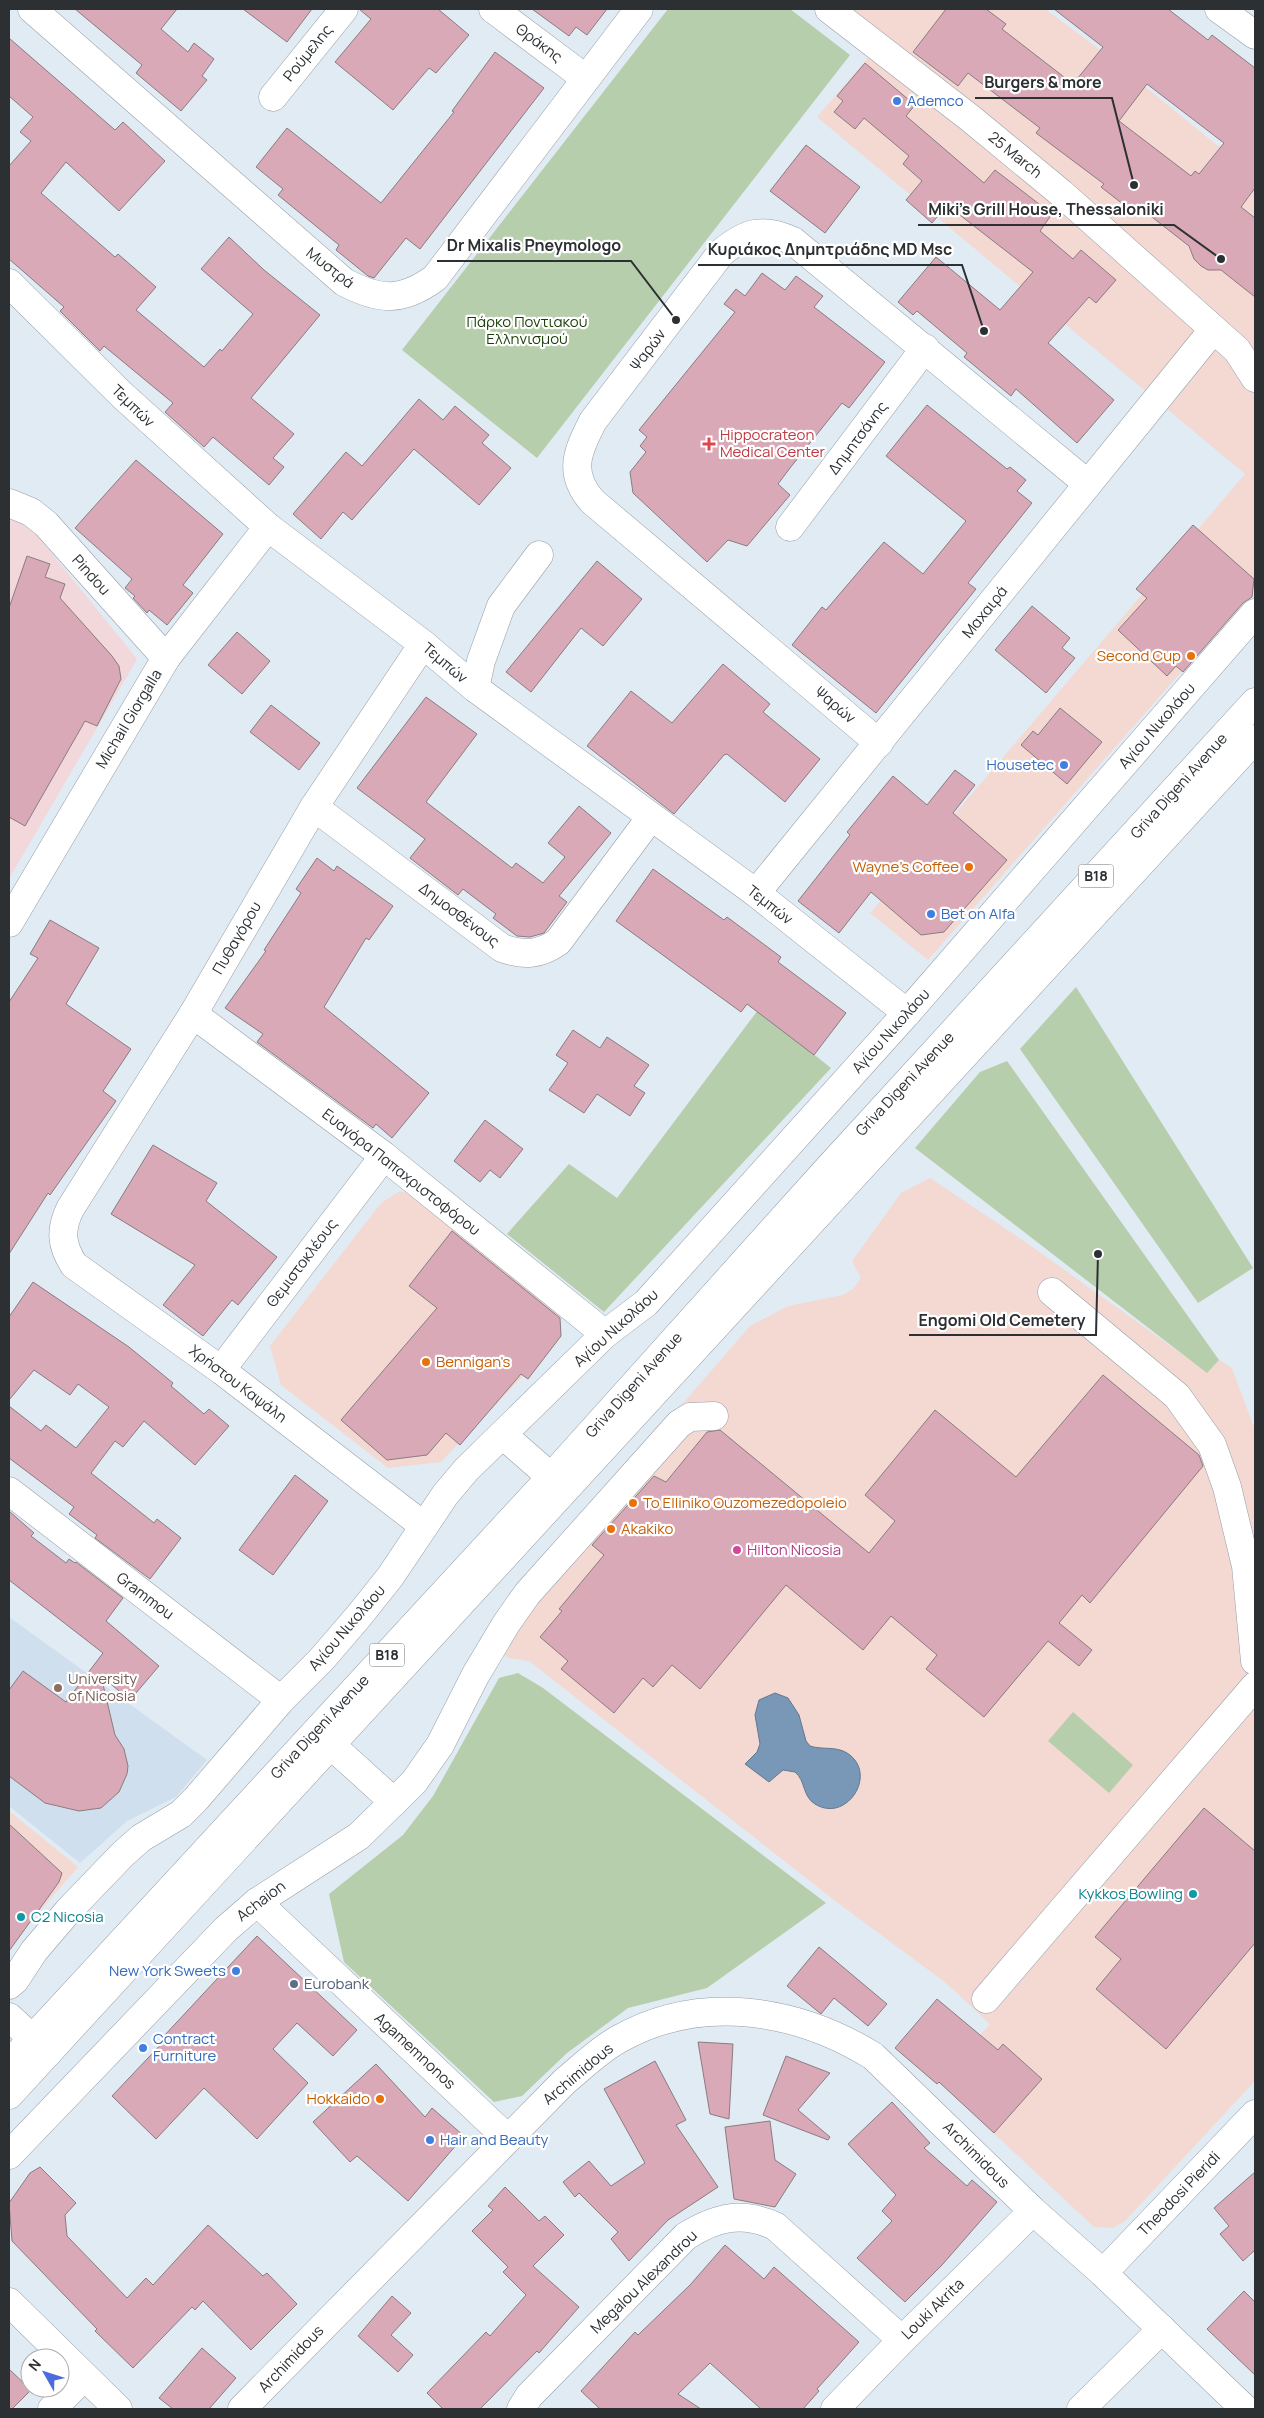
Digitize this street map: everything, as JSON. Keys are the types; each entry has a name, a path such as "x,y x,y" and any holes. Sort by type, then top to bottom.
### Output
{"street":[{"name":"Μυστρά","path":"32,9 344,282 362,292 381,297 401,296 419,289 435,278 639,9"},
{"name":"Ρούμελης","path":"273,97 344,9"},
{"name":"Θράκης","path":"493,9 585,78"},
{"name":"25 March","path":"829,9 970,118 1061,193 1213,330 1246,353 1255,378"},
{"path":"1219,9 1255,35"},
{"name":"Ψαρών","path":"879,742 592,501 584,491 578,477 576,463 580,448 593,421 721,253 732,243 757,232 769,232 787,238 802,248 925,348 1088,484"},
{"name":"Τεμπών","path":"9,282 150,422 268,527 423,644 475,688 756,893 907,1013"},
{"name":"Μαχαιρά","path":"756,893 1213,330"},
{"name":"Δημητσάνης","path":"790,528 925,348"},
{"name":"Pindou","path":"9,503 31,512 46,524 166,658"},
{"name":"Michail Giorgalla","path":"9,923 166,658 268,527"},
{"path":"475,688 481,661 501,606 539,555"},
{"name":"Αγίου Νικολάου","path":"9,1985 15,1980 34,1951 69,1910 123,1854 141,1838 181,1814 196,1800 281,1700 321,1660 358,1617 390,1577 445,1496 466,1470 605,1334 646,1303 907,1013 1255,613"},
{"name":"Πυθαγόρου","path":"62,1237 63,1222 70,1209 193,1014 314,807 423,644"},
{"name":"Griva Digeni Avenue","path":"9,2095 24,2056 551,1477 824,1173 1255,702"},
{"name":"Griva Digeni Avenue","path":"24,2056 332,1745 1255,739"},
{"name":"Δημοσθένους","path":"314,807 502,948 516,953 531,954 546,950 558,942 652,817"},
{"name":"Ευαγόρα Παπαχριστοφόρου","path":"193,1014 384,1156 605,1334"},
{"name":"Θεμιστοκλέους","path":"221,1370 384,1156"},
{"name":"Χρήστου Καψάλη","path":"62,1237 66,1252 74,1265 221,1370 424,1526"},
{"path":"1052,1292 1177,1396 1212,1445 1228,1487 1246,1566 1255,1661"},
{"name":"Achaion","path":"9,2155 226,1928 257,1902 359,1836 394,1802 428,1765 506,1624 527,1594 668,1436 690,1417 714,1416"},
{"path":"503,1435 551,1477"},
{"name":"Grammou","path":"9,1492 281,1700"},
{"path":"986,1999 1255,1686"},
{"path":"332,1745 394,1802"},
{"name":"Agamemnonos","path":"257,1902 507,2138"},
{"name":"Archimidous","path":"242,2409 565,2081 619,2039 652,2024 682,2015 711,2011 750,2012 814,2026 848,2040 873,2056 1033,2211 1103,2273 1244,2409"},
{"path":"9,2017 24,2056"},
{"name":"Theodosi Pieridi","path":"1103,2273 1255,2114"},
{"name":"Louki Akrita","path":"834,2409 1033,2211"},
{"name":"Megalou Alexandrou","path":"522,2409 529,2396 686,2236 706,2224 729,2218 753,2218 775,2226 902,2340"},
{"path":"9,2302 118,2409"},
{"path":"1081,2409 1162,2329"},
{"path":"52,2409 84,2377"}],"shaded area":[{"path":"830,9 1045,9 1095,46 1255,176 1255,588 928,960 870,913 1245,474 817,117 872,53"},
{"path":"9,517 23,518 137,659 9,879"},
{"path":"930,1178 1027,1243 1207,1372 1219,1360 1232,1368 1255,1430 1255,2081 1125,2221 1113,2228 1094,2227 941,2084 943,2075 990,2024 946,1983 838,1903 529,1661 509,1658 479,1639 750,1326 788,1306 843,1295 853,1289 861,1278 852,1261 901,1193"},
{"path":"400,1191 425,1198 559,1307 561,1336 441,1462 388,1468 281,1385 270,1346 381,1203"},
{"name":"University of Nicosia","path":"9,1617 207,1760 176,1797 127,1821 80,1863 9,1806"},
{"name":"C2 Nicosia","path":"9,1811 78,1867 9,1947"}],"green space":[{"name":"Πάρκο Ποντιακού Ελληνισμού","path":"668,9 790,9 850,55 537,458 402,350"},
{"path":"1076,987 1253,1268 1198,1303 1020,1049"},
{"path":"758,1010 831,1068 604,1312 507,1234 569,1164 617,1198"},
{"path":"1007,1061 1219,1360 1207,1373 915,1148 980,1072"},
{"path":"518,1673 543,1688 826,1903 707,1988 628,2008 567,2053 522,2096 494,2102 344,1962 329,1894 403,1835 433,1796 499,1678"},
{"path":"1073,1712 1133,1765 1109,1793 1048,1741"}],"water":[{"path":"775,1693 788,1698 799,1715 806,1741 810,1746 843,1751 856,1762 860,1772 859,1783 855,1794 848,1802 838,1807 827,1808 815,1804 808,1797 801,1780 795,1772 783,1770 769,1782 745,1764 757,1752 760,1744 755,1715 759,1700"}],"building":[{"path":"75,9 177,9 161,29 188,52 194,43 214,59 202,76 207,80 181,111 136,73 142,65"},
{"path":"243,9 312,9 287,42"},
{"path":"359,9 438,9 469,35 436,73 429,68 393,110 335,62 371,19"},
{"path":"532,9 607,9 587,35 576,27 569,36"},
{"path":"946,9 986,9 1006,24 1002,29 1073,84 1103,47 1054,9 1168,9 1208,40 1212,35 1255,68 1255,188 1241,207 1255,218 1255,297 1221,270 1208,270 1201,266 1194,259 1189,246 1143,210 1142,212 1136,208 1133,212 1101,187 1104,184 1036,133 1040,128 968,73 958,86 913,52","holes":["1147,84 1224,143 1199,174 1195,171 1191,176 1119,121"]},
{"path":"9,38 115,130 123,122 165,161 119,211 66,162 41,193 115,257 118,254 156,287 136,310 204,367 220,349 222,351 253,314 201,269 229,237 264,270 320,315 251,398 294,434 273,458 284,467 269,485 213,437 204,447 165,412 173,403 104,346 100,351 60,311 64,307 9,259 9,166 31,141 20,132 33,117 9,96"},
{"path":"495,52 544,88 420,249 406,238 374,278 368,276 336,250 339,245 278,195 283,189 256,167 287,128 381,203 454,112 452,111"},
{"path":"865,63 915,105 906,116 984,183 995,170 1052,214 1040,231 1073,259 1081,250 1116,280 1096,303 1089,297 1048,343 1114,400 1077,443 1016,389 1011,396 964,357 967,353 917,311 913,315 898,302 936,257 1000,310 1033,272 947,205 932,223 906,200 922,181 903,164 909,156 864,118 855,129 834,112 843,101 837,96"},
{"path":"806,145 860,187 825,233 770,191"},
{"name":"Hippocrateon Medical Center","path":"762,273 785,290 796,276 823,296 814,307 885,362 849,408 842,403 778,484 790,495 747,546 728,540 707,562 633,493 630,472 646,452 640,446 647,437 639,430 735,312 724,304 736,289 745,296"},
{"path":"419,399 443,420 455,406 489,435 482,443 511,468 479,505 414,449 352,520 343,512 321,539 293,514 346,452 362,466"},
{"path":"927,405 1007,469 1010,467 1026,480 1017,491 1032,503 968,583 976,589 876,713 792,645 822,607 826,610 884,542 923,574 966,521 886,456"},
{"path":"136,460 223,534 183,585 193,593 167,625 149,610 147,613 133,598 135,596 125,588 132,579 75,528"},
{"path":"1193,525 1254,579 1252,597 1243,603 1183,672 1176,666 1167,676 1118,630 1147,598 1136,589"},
{"path":"27,556 50,564 45,577 65,584 60,598 112,656 119,666 121,679 97,726 85,721 25,826 9,817 9,608"},
{"path":"597,561 642,599 603,646 581,628 531,692 506,672"},
{"path":"1032,606 1070,638 1062,648 1075,658 1046,693 995,650"},
{"path":"237,632 270,661 242,694 208,665"},
{"path":"723,664 770,704 763,712 820,759 785,802 727,754 724,755 674,814 587,746 631,691 672,723"},
{"path":"426,697 477,734 426,802 512,868 516,863 543,883 565,857 548,843 579,806 611,833 559,896 567,902 544,933 530,937 517,936 493,918 496,914 463,889 458,895 410,858 425,839 357,788"},
{"path":"271,705 320,743 299,770 250,732"},
{"name":"Housetec","path":"1060,708 1102,742 1067,784 1021,745 1033,731 1038,735"},
{"path":"955,770 975,785 953,813 1007,860 944,932 921,935 871,892 839,933 798,901 850,835 847,832 893,776 927,805"},
{"path":"317,858 334,871 337,866 393,906 369,940 366,938 324,1007 429,1093 392,1138 376,1124 373,1128 257,1042 263,1034 225,1008 266,951 264,950 301,893 296,889"},
{"path":"653,869 724,920 727,917 781,957 778,962 846,1013 814,1055 747,1004 741,1012 616,921"},
{"path":"50,920 99,948 66,1004 131,1049 103,1091 116,1101 50,1195 48,1193 9,1254 9,1002 38,958 30,954"},
{"path":"573,1030 600,1048 607,1037 649,1065 634,1086 645,1093 630,1116 597,1094 584,1113 549,1090 568,1063 556,1055"},
{"path":"485,1120 523,1149 500,1178 490,1170 480,1182 454,1161"},
{"path":"153,1145 217,1183 206,1201 277,1257 238,1305 232,1300 203,1336 163,1305 195,1265 111,1214"},
{"path":"452,1231 560,1318 561,1336 528,1379 521,1374 460,1445 446,1433 427,1455 387,1460 341,1420 437,1308 409,1286"},
{"path":"33,1282 129,1347 173,1383 171,1386 204,1414 209,1409 229,1426 195,1465 144,1421 123,1447 115,1441 91,1473 154,1523 157,1519 181,1538 150,1579 95,1538 97,1535 69,1514 74,1507 9,1458 9,1406 41,1431 46,1425 76,1448 109,1407 78,1384 70,1395 34,1370 9,1400 9,1317"},
{"name":"Hilton Nicosia","path":"1103,1375 1199,1455 1203,1466 1090,1603 1082,1595 1059,1623 1092,1650 1079,1666 1048,1641 984,1717 926,1669 937,1655 891,1616 863,1650 786,1585 700,1689 672,1665 653,1687 643,1678 614,1713 561,1669 568,1661 540,1637 562,1611 559,1609 604,1555 592,1545 654,1476 666,1482 707,1432 720,1430 869,1553 895,1521 865,1495 935,1410 1016,1477"},
{"path":"295,1475 328,1501 273,1575 239,1550"},
{"path":"9,1511 34,1533 31,1536 66,1563 69,1559 76,1562 123,1598 106,1621 159,1666 130,1700 101,1676 115,1735 124,1749 128,1766 127,1774 119,1792 101,1808 79,1811 45,1803 9,1776 9,1690 23,1671 66,1702 103,1653 9,1580"},
{"name":"Kykkos Bowling","path":"1204,1808 1255,1851 1255,1943 1166,2049 1096,1989 1121,1959 1095,1937"},
{"name":"C2 Nicosia","path":"9,1824 62,1873 59,1882 9,1951"},
{"path":"257,1936 357,2030 333,2056 297,2023 273,2049 308,2083 257,2139 204,2088 156,2139 112,2096 166,2039 163,2037"},
{"path":"819,1947 887,2004 868,2026 834,1998 821,2014 787,1986"},
{"path":"937,1999 998,2050 1003,2044 1042,2079 994,2133 939,2082 937,2084 895,2048"},
{"path":"698,2042 733,2044 729,2119 710,2114"},
{"path":"786,2056 830,2073 798,2110 830,2137 828,2140 763,2115"},
{"path":"655,2061 686,2120 676,2125 718,2187 668,2220 629,2261 611,2239 618,2232 579,2193 575,2197 563,2182 589,2161 611,2186 645,2163 604,2089"},
{"path":"376,2064 425,2117 432,2108 464,2136 408,2201 357,2156 350,2162 313,2122"},
{"path":"892,2102 930,2143 924,2148 967,2186 972,2180 997,2202 942,2265 905,2302 857,2258 892,2221 882,2211 896,2195 848,2144"},
{"path":"770,2121 775,2160 796,2174 775,2207 734,2199 725,2127"},
{"path":"40,2167 76,2203 65,2215 67,2236 127,2298 146,2278 153,2285 208,2225 263,2276 267,2273 297,2304 251,2350 203,2301 195,2310 192,2307 133,2368 95,2331 97,2329 12,2241 9,2203 30,2173"},
{"path":"1255,2172 1255,2250 1243,2261 1220,2234 1229,2226 1214,2208"},
{"path":"505,2187 539,2221 545,2216 564,2235 533,2266 579,2307 539,2353 537,2351 480,2409 443,2409 427,2393 486,2332 490,2336 526,2295 503,2272 508,2267 472,2231 493,2210 488,2206"},
{"path":"725,2245 764,2279 774,2267 859,2342 817,2389 819,2391 803,2409 761,2409 710,2363 678,2394 701,2409 600,2409 581,2391 635,2332 638,2335 690,2285"},
{"path":"1244,2291 1255,2302 1255,2375 1207,2329"},
{"path":"392,2296 411,2313 391,2335 413,2355 398,2372 358,2336"},
{"path":"202,2348 236,2378 209,2409 173,2409 159,2398"},
{"path":"9,2369 20,2380 20,2398 23,2398 12,2409 9,2409"}],"place":[{"name":"Ademco","path":"897,101"},
{"name":"Burgers & more","path":"1134,185"},
{"name":"Miki's Grill House, Thessaloniki","path":"1221,259"},
{"name":"Dr Mixalis Pneymologo","path":"676,320"},
{"name":"Κυριάκος Δημητριάδης MD Msc","path":"984,331"},
{"name":"Hippocrateon Medical Center","path":"709,444"},
{"name":"Second Cup","path":"1191,656"},
{"name":"Housetec","path":"1064,765"},
{"name":"Wayne's Coffee","path":"969,867"},
{"name":"Bet on Alfa","path":"931,914"},
{"name":"Engomi Old Cemetery","path":"1098,1254"},
{"name":"Bennigan's","path":"426,1362"},
{"name":"To Elliniko Ouzomezedopoleio","path":"633,1503"},
{"name":"Akakiko","path":"611,1529"},
{"name":"Hilton Nicosia","path":"737,1550"},
{"name":"University of Nicosia","path":"58,1688"},
{"name":"Kykkos Bowling","path":"1193,1894"},
{"name":"C2 Nicosia","path":"21,1917"},
{"name":"New York Sweets","path":"236,1971"},
{"name":"Eurobank","path":"294,1984"},
{"name":"Contract Furniture","path":"143,2048"},
{"name":"Hokkaido","path":"380,2099"},
{"name":"Hair and Beauty","path":"430,2140"}]}
